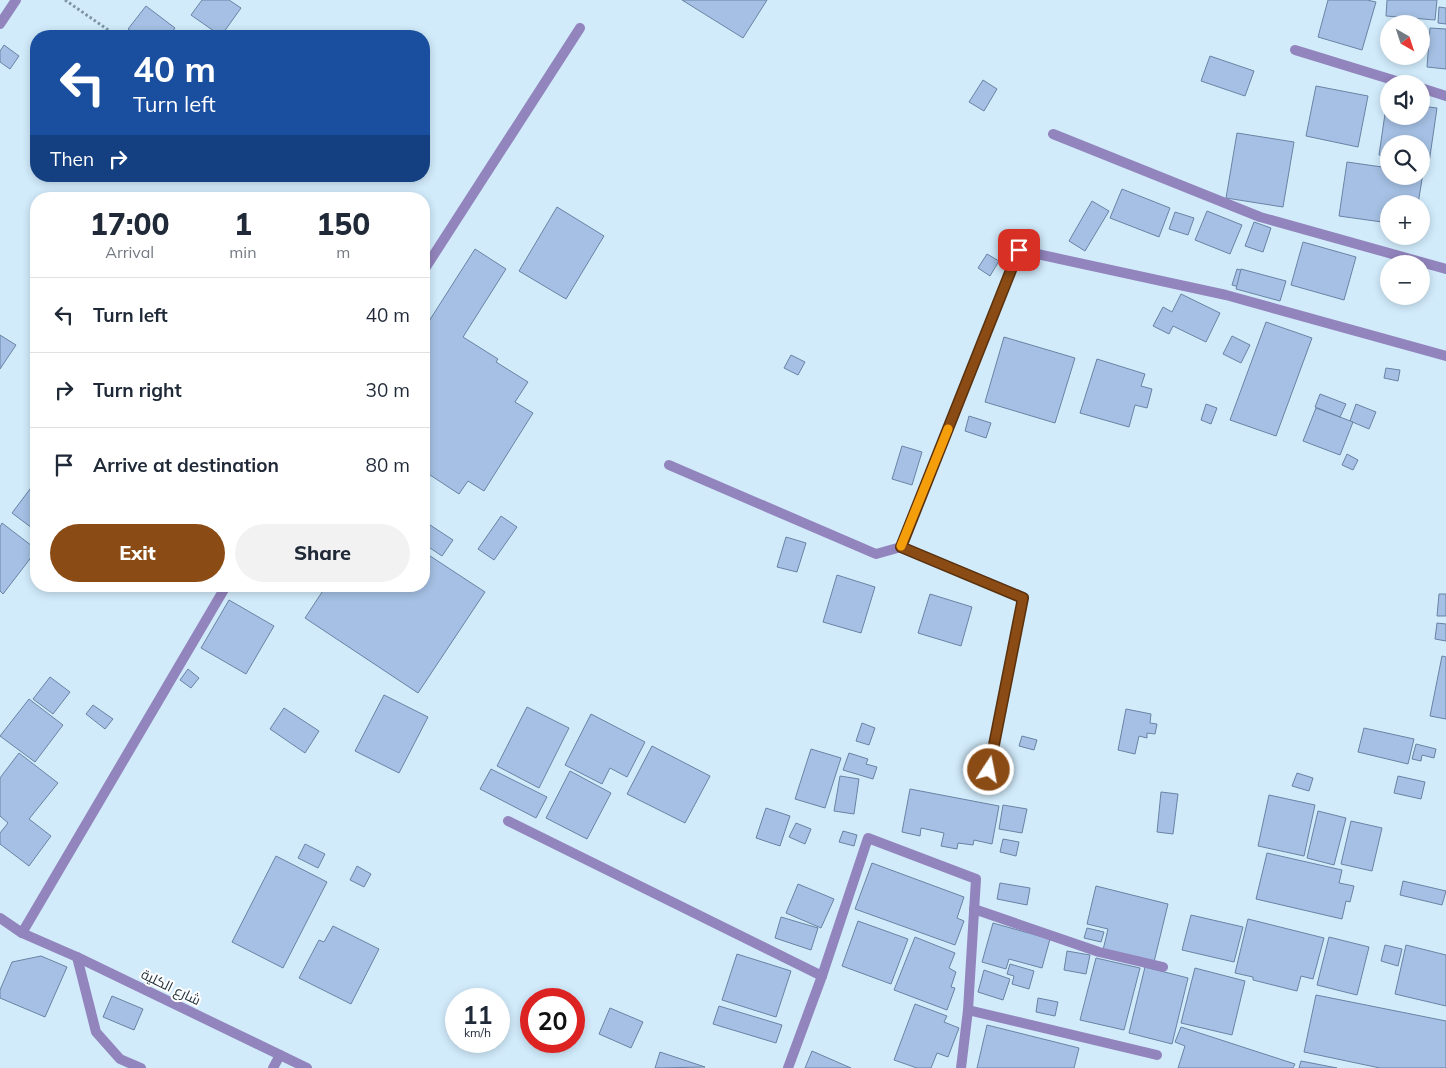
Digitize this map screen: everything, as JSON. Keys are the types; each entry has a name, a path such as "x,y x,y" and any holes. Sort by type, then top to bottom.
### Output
{"street":[{"path":"0,24 16,0"},
{"path":"430,261 580,28"},
{"path":"1295,50 1380,76"},
{"path":"1430,91 1446,96"},
{"path":"1053,134 1260,217 1446,269"},
{"path":"901,547 1019,250 1226,294 1446,356"},
{"path":"669,465 876,554 901,547 1023,598 989,770"},
{"path":"22,933 222,592"},
{"path":"508,821 822,976"},
{"path":"788,1068 822,976 868,838 976,878 968,1010 961,1068"},
{"path":"974,909 1099,952 1163,968"},
{"name":"شارع الكلية","path":"0,918 22,933 77,956 307,1068"},
{"path":"77,956 96,1032 120,1058 141,1068"},
{"path":"968,1010 1157,1054"},
{"path":"273,1068 280,1055"}],"path":[{"path":"66,0 108,30"}],"building":[{"path":"202,0 229,0 241,8 225,30 212,30 191,15"},
{"path":"682,0 767,0 743,38"},
{"path":"1328,0 1367,0 1376,2 1362,50 1318,37"},
{"path":"1387,0 1437,0 1435,20 1430,20 1430,15 1386,15"},
{"path":"146,6 175,28 174,30 128,29"},
{"path":"1439,7 1446,8 1446,24 1438,23"},
{"path":"1430,28 1446,29 1446,69 1427,67 1427,65 1430,65"},
{"path":"4,45 19,56 10,69 0,62 0,51"},
{"path":"1210,56 1254,71 1245,96 1201,81"},
{"path":"983,80 997,89 984,111 969,102"},
{"path":"1316,86 1368,96 1358,147 1306,136"},
{"path":"1430,107 1437,108 1430,156 1430,135 1382,135 1383,125 1430,125"},
{"path":"1237,133 1294,142 1283,207 1226,198"},
{"path":"1347,162 1380,167 1380,185 1421,185 1419,195 1380,195 1380,222 1339,216"},
{"path":"1122,189 1170,208 1159,237 1110,218"},
{"path":"1092,201 1109,211 1085,251 1069,241"},
{"path":"557,207 604,236 566,299 519,271"},
{"path":"1207,211 1242,225 1230,254 1195,240"},
{"path":"1175,212 1194,218 1188,235 1169,229"},
{"path":"1254,222 1271,228 1263,252 1245,246"},
{"path":"1303,242 1356,257 1344,300 1291,285"},
{"path":"475,249 506,269 463,337 498,359 496,362 528,382 515,402 533,413 484,491 468,481 459,494 430,475 430,320"},
{"path":"987,254 999,261 990,276 978,268"},
{"path":"1237,269 1281,281 1276,298 1232,285"},
{"path":"1241,269 1286,281 1280,301 1236,289"},
{"path":"1181,294 1220,313 1206,342 1173,326 1169,334 1153,326 1163,307 1172,312"},
{"path":"1266,322 1312,338 1276,436 1230,420"},
{"path":"0,335 16,345 0,369"},
{"path":"1232,336 1250,345 1241,363 1223,354"},
{"path":"1004,337 1075,358 1055,423 985,402"},
{"path":"791,355 805,362 798,375 784,368"},
{"path":"1097,359 1145,374 1141,386 1152,389 1147,408 1135,405 1129,427 1080,413"},
{"path":"1386,368 1400,370 1398,381 1384,378"},
{"path":"1320,394 1346,404 1340,417 1315,407"},
{"path":"1206,404 1217,408 1211,424 1201,420"},
{"path":"1356,404 1376,412 1369,429 1350,421"},
{"path":"1316,408 1353,422 1340,455 1303,441"},
{"path":"969,416 991,423 986,438 965,431"},
{"path":"902,446 922,452 912,485 892,479"},
{"path":"1347,454 1358,460 1353,470 1342,465"},
{"path":"30,489 30,526 12,513"},
{"path":"501,516 517,527 494,560 478,549"},
{"path":"2,523 30,544 30,559 3,594 0,591 0,527"},
{"path":"430,525 453,540 442,556 430,548"},
{"path":"786,537 806,543 797,572 777,567"},
{"path":"430,556 485,592 418,693 305,618 322,592 430,592"},
{"path":"837,575 875,587 861,633 823,622"},
{"path":"930,594 972,607 961,646 918,633"},
{"path":"1439,594 1446,594 1446,616 1437,616"},
{"path":"229,600 274,626 246,674 201,648"},
{"path":"1437,623 1446,624 1446,641 1435,639"},
{"path":"1442,656 1446,657 1446,719 1430,716"},
{"path":"188,669 199,678 191,688 180,680"},
{"path":"50,677 70,692 53,714 33,699"},
{"path":"384,695 428,717 399,773 355,751"},
{"path":"29,699 63,725 35,762 0,736"},
{"path":"93,705 113,719 105,729 86,714"},
{"path":"527,707 569,728 539,788 497,766"},
{"path":"284,708 319,731 305,753 270,729"},
{"path":"1126,709 1151,714 1150,723 1157,724 1155,734 1147,733 1147,738 1139,736 1135,754 1118,750"},
{"path":"591,714 645,742 627,777 610,768 602,784 565,765"},
{"path":"862,723 875,728 869,745 856,741"},
{"path":"1364,728 1414,739 1408,764 1358,752"},
{"path":"1022,736 1037,740 1034,750 1019,746"},
{"path":"1416,744 1436,749 1434,758 1422,755 1421,761 1412,759"},
{"path":"652,746 710,776 685,823 627,794"},
{"path":"811,749 841,758 825,808 795,799"},
{"path":"19,753 58,783 29,819 51,836 29,866 0,844 0,833 8,823 0,816 0,778"},
{"path":"849,753 868,759 866,764 877,767 873,779 843,770"},
{"path":"491,769 547,797 536,818 480,789"},
{"path":"570,771 611,793 587,839 546,818"},
{"path":"1297,773 1313,778 1309,791 1292,786"},
{"path":"840,776 859,779 854,814 834,811"},
{"path":"1398,776 1425,782 1421,799 1394,793"},
{"path":"910,789 999,806 992,844 974,840 973,845 958,843 957,849 941,846 944,833 921,828 920,836 902,832"},
{"path":"1161,792 1178,794 1173,834 1157,832"},
{"path":"1269,795 1315,805 1304,856 1258,846"},
{"path":"1003,805 1027,809 1022,833 999,829"},
{"path":"766,808 790,816 780,846 756,838"},
{"path":"1318,811 1346,818 1334,865 1307,858"},
{"path":"1351,821 1382,828 1372,871 1341,864"},
{"path":"796,823 811,829 805,844 789,837"},
{"path":"843,831 857,835 854,846 839,842"},
{"path":"1003,839 1019,842 1016,856 1000,852"},
{"path":"305,844 325,854 318,868 298,858"},
{"path":"1267,853 1342,870 1339,883 1354,886 1350,902 1346,901 1342,919 1256,899"},
{"path":"276,856 327,882 283,968 232,942"},
{"path":"872,863 964,897 957,918 964,921 955,945 855,909"},
{"path":"357,866 371,874 364,887 350,880"},
{"path":"1403,881 1446,891 1442,905 1400,895"},
{"path":"1000,883 1030,888 1027,905 997,899"},
{"path":"798,884 834,899 821,928 786,913"},
{"path":"1096,886 1168,904 1154,962 1103,950 1108,929 1087,924"},
{"path":"1191,915 1243,927 1234,962 1182,950"},
{"path":"781,917 818,928 811,950 775,938"},
{"path":"1248,919 1324,938 1313,979 1301,976 1297,991 1253,980 1253,977 1235,973"},
{"path":"858,921 908,939 891,984 842,966"},
{"path":"993,923 1050,939 1042,968 1009,959 1006,969 982,962"},
{"path":"333,926 379,949 351,1004 299,978 319,940 324,942"},
{"path":"1087,928 1104,932 1101,942 1084,938"},
{"path":"915,937 955,953 949,968 956,972 951,987 955,988 947,1010 894,990"},
{"path":"1329,937 1369,947 1357,995 1317,985"},
{"path":"1385,945 1402,949 1398,966 1381,961"},
{"path":"1406,945 1446,955 1446,1006 1395,994"},
{"path":"1067,951 1090,955 1086,974 1064,970"},
{"path":"737,954 791,971 776,1017 722,1000"},
{"path":"41,956 67,967 45,1017 0,998 0,990 12,962"},
{"path":"1096,958 1140,968 1124,1030 1080,1020"},
{"path":"1010,964 1034,971 1029,989 1012,984 1014,976 1007,974"},
{"path":"1145,967 1188,978 1172,1044 1129,1033"},
{"path":"1195,968 1245,981 1232,1035 1181,1023"},
{"path":"984,970 1010,979 1003,1000 978,992"},
{"path":"1316,995 1446,1021 1446,1068 1380,1068 1304,1052"},
{"path":"112,996 143,1009 134,1030 103,1017"},
{"path":"1038,998 1058,1002 1055,1016 1036,1012"},
{"path":"915,1004 947,1016 944,1022 959,1028 948,1057 937,1053 931,1068 917,1068 894,1060"},
{"path":"719,1006 782,1025 776,1043 713,1024"},
{"path":"610,1008 643,1022 631,1048 599,1034"},
{"path":"987,1025 1079,1048 1074,1068 977,1068"},
{"path":"1181,1027 1295,1064 1293,1068 1178,1068 1185,1046 1175,1042"},
{"path":"812,1051 851,1068 805,1068"},
{"path":"660,1052 705,1067 655,1068"},
{"path":"1301,1061 1337,1068 1299,1068"}],"slow traffic":[{"path":"901,546 948,429"}],"route":[{"path":"989,770 1023,598 901,547 1019,250"}]}
